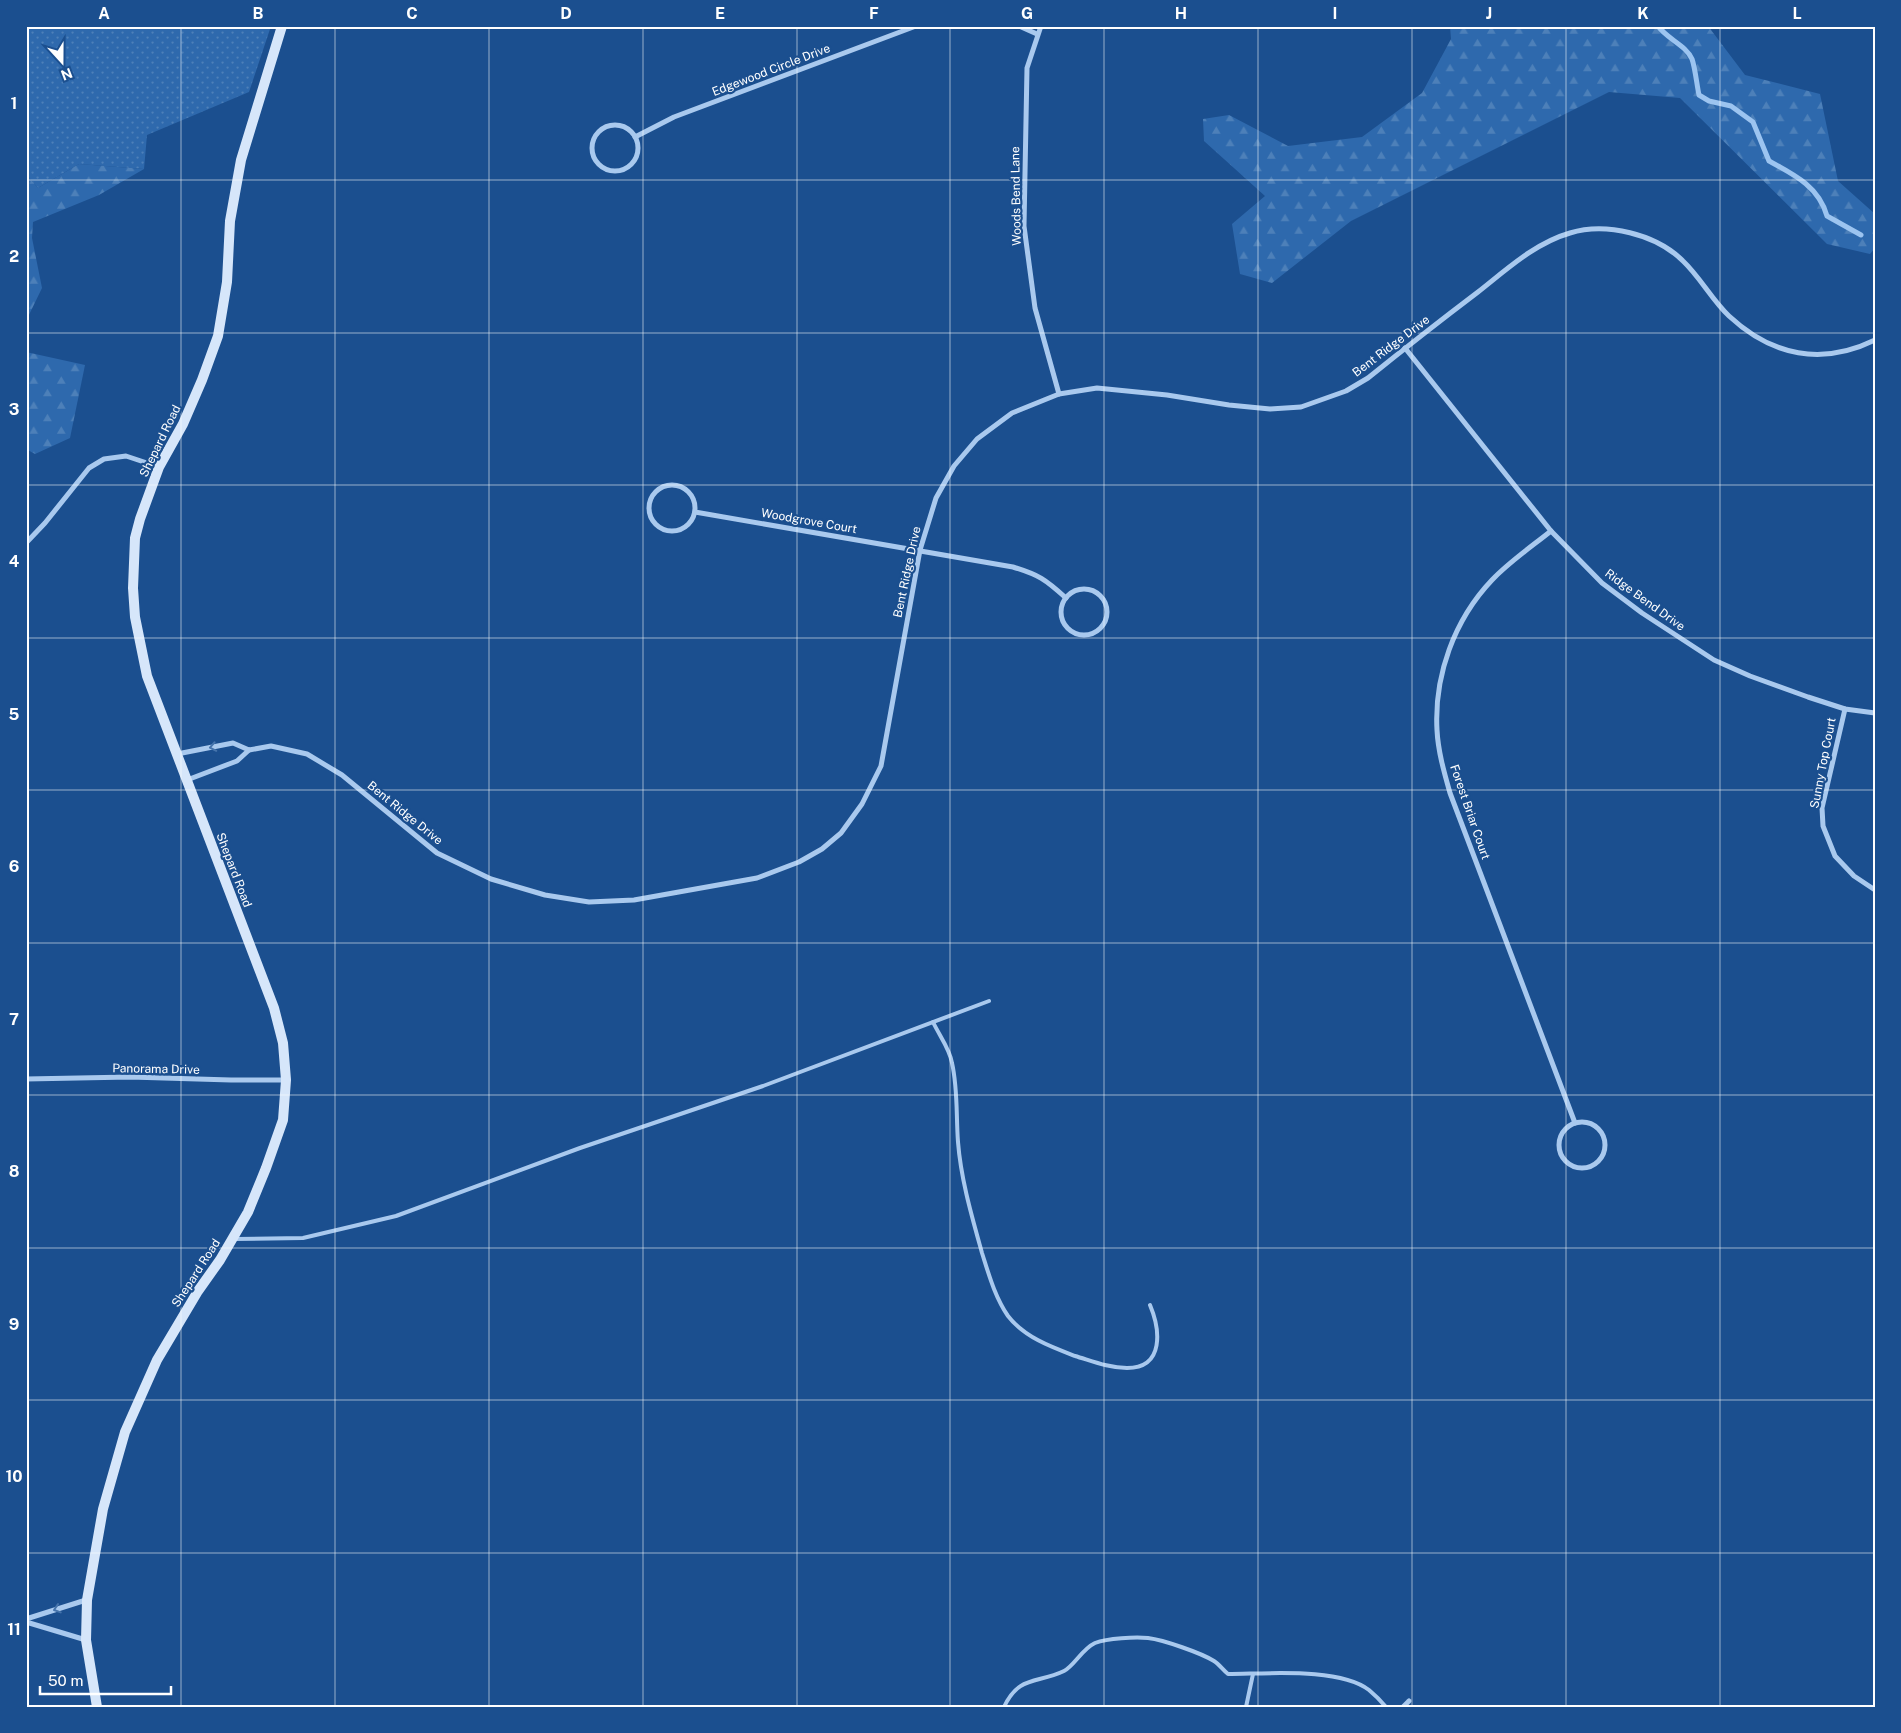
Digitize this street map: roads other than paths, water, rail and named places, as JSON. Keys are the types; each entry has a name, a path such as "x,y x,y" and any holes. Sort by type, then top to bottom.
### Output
{"street":[{"name":"Shepard Road","path":"97,1707 86,1640 87,1600 103,1509 125,1432 157,1360 248,1212 283,1120 286,1080 282,1043 274,1008 147,676 135,617 133,588 135,538 159,468 183,424 218,336 227,282 230,221 241,160 282,26"},
{"name":"Edgewood Circle Drive","path":"635,137 674,117 916,26"},
{"path":"1019,26 1037,34"},
{"name":"Woods Bend Lane","path":"1041,26 1026,68 1024,226 1035,308 1059,394"},
{"path":"616,125 630,131 635,137 638,144 636,159 625,169 610,171 603,168 594,158 592,142 601,130 616,125"},
{"name":"Bent Ridge Drive","path":"186,781 237,761 249,750 271,746 307,754 342,775 437,853 491,878 545,895 589,902 634,900 757,878 799,862 822,849 841,833 862,804 881,766 920,550 936,498 954,466 977,439 1012,413 1059,394 1097,388 1168,395 1229,405 1270,409 1301,407 1346,391 1368,378 1522,258 1552,239 1572,232 1600,228 1631,233 1661,245 1682,260 1728,315 1755,336 1781,349 1810,355 1841,353 1875,340"},
{"name":"Ridge Bend Drive","path":"1405,348 1550,531 1602,583 1642,613 1714,660 1750,676 1845,709 1875,713"},
{"path":"26,543 45,523 89,468 104,458 126,456 159,468"},
{"path":"674,485 681,486 692,497 695,504 695,512 688,525 674,531 666,530 654,522 649,508 650,500 659,488 674,485"},
{"name":"Woodgrove Court","path":"695,512 1013,567 1047,580 1066,598"},
{"name":"Forest Briar Court","path":"1550,531 1492,580 1469,609 1453,640 1443,669 1437,700 1437,731 1442,766 1450,793 1575,1123"},
{"path":"1079,589 1094,592 1101,596 1107,611 1102,625 1090,634 1076,633 1070,630 1065,625 1061,611 1066,598 1079,589"},
{"name":"Sunny Top Court","path":"1845,709 1822,808 1823,826 1835,856 1854,876 1875,890"},
{"name":"Bent Ridge Drive","path":"176,754 232,743 249,750"},
{"name":"Panorama Drive","path":"26,1079 130,1077 286,1080"},
{"path":"1575,1123 1590,1123 1598,1127 1602,1133 1605,1149 1598,1163 1591,1167 1576,1168 1564,1159 1560,1153 1560,1138 1568,1126 1575,1123"},
{"path":"26,1620 87,1600"},
{"path":"26,1620 86,1640"},
{"path":"1403,1707 1409,1701"}],"lane":[{"path":"232,1239 302,1238 396,1216 589,1144 763,1086 989,1001"},
{"path":"932,1022 952,1062 961,1170 973,1222 992,1284 1009,1317 1022,1330 1051,1347 1091,1361 1115,1367 1129,1368 1150,1359 1156,1352 1158,1345 1156,1319 1150,1305"},
{"path":"1004,1707 1010,1694 1022,1684 1066,1671 1078,1656 1093,1644 1105,1640 1149,1638 1183,1648 1214,1661 1228,1674 1302,1674 1345,1680 1369,1690 1386,1707"},
{"path":"1246,1707 1253,1674"}],"waterway":[{"path":"1658,26 1666,35 1681,46 1692,59 1699,95 1709,101 1731,106 1753,122 1769,161 1805,183 1818,197 1827,216 1861,235"}]}
